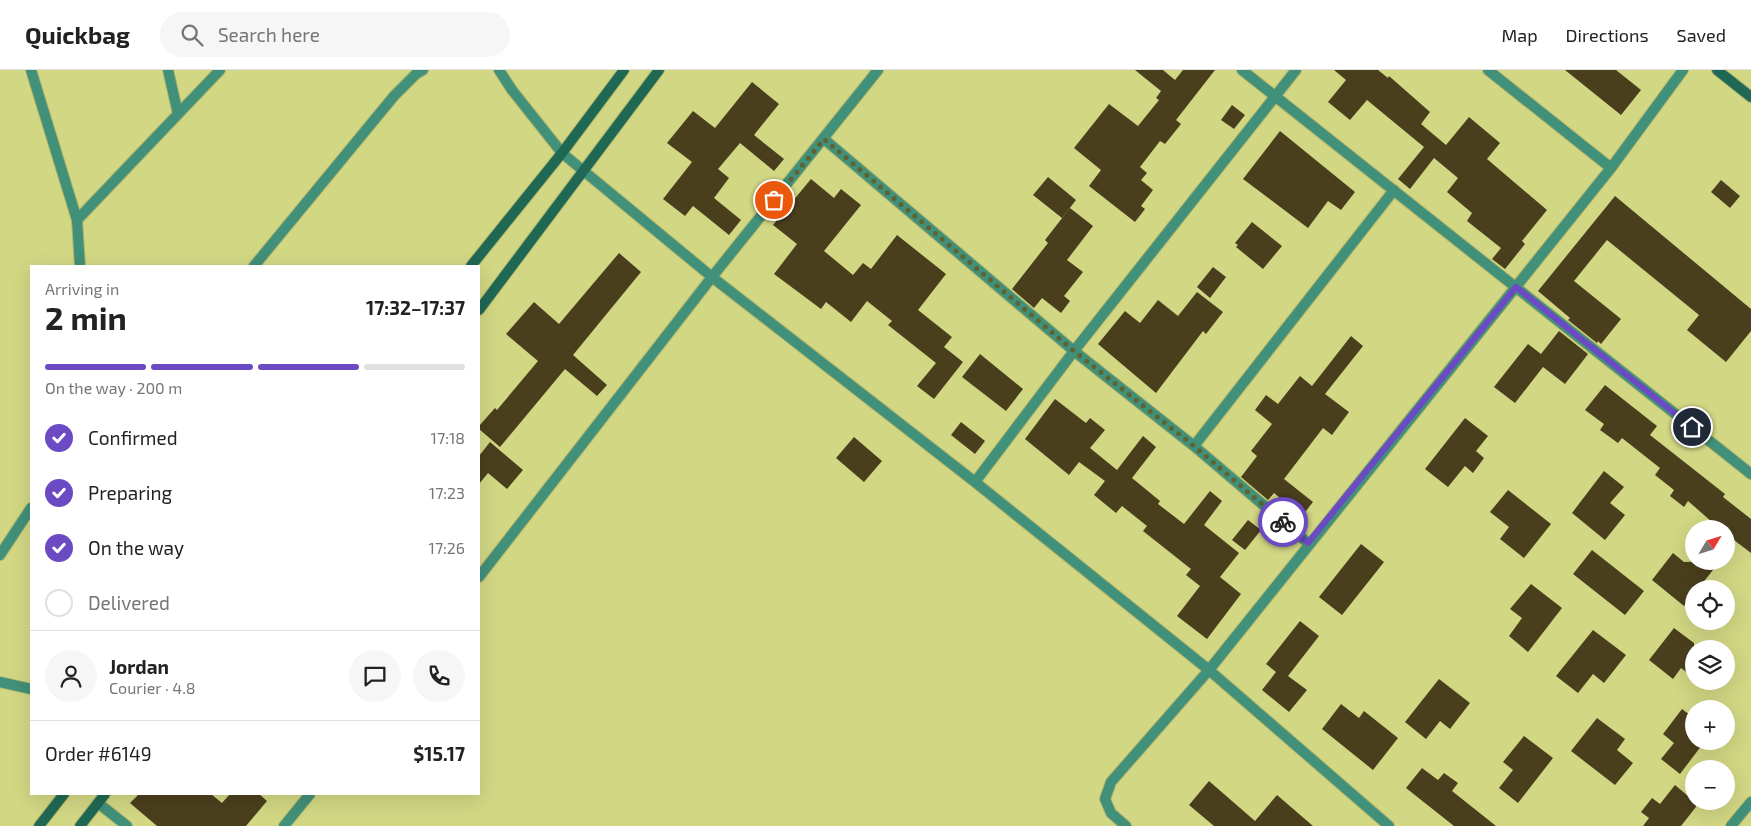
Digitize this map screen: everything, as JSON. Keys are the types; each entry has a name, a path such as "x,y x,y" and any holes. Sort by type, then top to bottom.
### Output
{"main road":[{"path":"472,265 562,152 624,70"},
{"path":"480,309 659,70"},
{"path":"1717,70 1751,97"},
{"path":"39,826 63,795"},
{"path":"80,826 104,795"}],"street":[{"path":"31,70 76,220 80,265"},
{"path":"168,70 178,114"},
{"path":"76,220 220,70"},
{"path":"255,265 394,96 416,74 423,70"},
{"path":"499,70 512,90 562,152 712,277 975,482 1209,670 1389,826"},
{"path":"480,576 712,277 878,70"},
{"path":"1242,70 1751,474"},
{"path":"975,482 1074,351 1296,70"},
{"path":"1488,70 1610,168"},
{"path":"1126,826 1111,813 1105,799 1110,782 1209,670 1308,543 1516,287 1610,168 1683,70"},
{"path":"824,139 1074,351 1194,446 1308,543"},
{"path":"1194,446 1394,190"},
{"path":"0,553 30,510"},
{"path":"0,682 30,689"},
{"path":"284,826 309,795"},
{"path":"1731,826 1751,802"},
{"path":"98,803 127,826"}],"building":[{"path":"1135,70 1163,70 1175,80 1183,70 1215,70 1176,120 1181,124 1165,144 1160,141 1140,167 1147,173 1141,180 1153,190 1141,206 1145,209 1135,222 1089,186 1101,170 1074,148 1109,104 1138,126 1159,100 1156,98 1161,91"},
{"path":"1334,70 1378,70 1388,78 1389,76 1430,112 1421,124 1446,145 1469,117 1500,143 1487,159 1547,210 1522,241 1525,244 1505,269 1492,259 1501,248 1467,221 1472,213 1447,192 1458,178 1434,158 1410,189 1398,179 1424,147 1367,100 1350,120 1328,102 1346,80"},
{"path":"1565,70 1616,70 1641,90 1621,115"},
{"path":"752,82 779,104 754,135 784,159 774,171 740,143 718,169 729,178 714,198 741,220 729,235 693,206 685,216 663,199 692,162 667,143 693,111 715,128"},
{"path":"1232,105 1245,115 1234,129 1221,120"},
{"path":"1280,131 1355,192 1341,210 1328,201 1308,228 1243,179"},
{"path":"1048,177 1076,200 1062,218 1033,195"},
{"path":"811,179 834,198 841,189 861,205 824,251 853,275 863,263 871,269 897,235 946,274 918,310 952,337 944,347 963,362 934,399 917,386 936,363 888,325 892,321 867,301 851,322 826,302 821,309 774,274 797,244 773,225"},
{"path":"1721,180 1740,196 1730,208 1711,192"},
{"path":"1615,196 1751,309 1751,331 1726,362 1687,330 1699,315 1607,240 1574,281 1621,319 1601,344 1598,341 1597,343 1568,320 1570,318 1538,291"},
{"path":"1070,208 1093,226 1067,260 1083,272 1064,296 1070,301 1061,313 1042,298 1034,308 1012,289 1048,243 1045,240"},
{"path":"1252,222 1282,246 1263,269 1236,247 1238,245 1235,243"},
{"path":"619,253 641,272 573,355 607,385 597,396 565,369 500,447 480,430 480,425 495,408 497,410 538,361 506,334 534,302 559,324"},
{"path":"1213,267 1226,277 1210,298 1197,287"},
{"path":"1197,292 1223,312 1206,334 1203,331 1156,393 1098,344 1125,311 1140,323 1158,300 1178,316"},
{"path":"1559,331 1588,354 1565,384 1543,367 1515,403 1494,387 1528,344 1541,354"},
{"path":"1351,336 1363,346 1325,394 1349,412 1332,435 1323,428 1284,479 1313,502 1302,516 1274,493 1268,500 1241,477 1257,456 1251,451 1272,424 1255,410 1266,395 1278,404 1300,376 1312,386"},
{"path":"980,354 1023,389 1006,411 962,377"},
{"path":"1605,385 1657,426 1650,435 1725,494 1723,497 1751,519 1751,553 1735,541 1735,520 1710,520 1688,501 1684,507 1670,496 1674,490 1655,475 1660,468 1622,438 1618,443 1600,430 1604,424 1585,410"},
{"path":"1055,399 1086,423 1090,418 1105,430 1090,448 1117,470 1143,436 1156,447 1132,478 1160,501 1158,504 1184,524 1210,491 1222,501 1204,525 1239,553 1220,577 1241,594 1207,639 1177,616 1200,586 1186,575 1191,569 1143,531 1147,526 1122,506 1116,513 1094,495 1105,481 1079,462 1069,475 1025,439"},
{"path":"1465,418 1488,436 1476,451 1484,458 1473,473 1465,466 1448,487 1425,469"},
{"path":"961,422 985,441 975,454 951,435"},
{"path":"854,437 882,461 864,482 836,458"},
{"path":"490,442 523,470 507,489 488,473 480,483 480,455"},
{"path":"1604,471 1624,487 1610,503 1625,515 1605,540 1572,513"},
{"path":"1508,490 1551,524 1524,558 1500,539 1509,527 1490,512"},
{"path":"1248,520 1261,530 1245,550 1232,540"},
{"path":"1361,544 1384,562 1342,615 1319,597"},
{"path":"1592,550 1644,591 1625,615 1573,574"},
{"path":"1673,553 1685,562 1685,570 1713,570 1705,580 1685,580 1684,606 1652,580"},
{"path":"1531,584 1562,608 1528,652 1509,636 1522,618 1510,609"},
{"path":"1300,621 1319,636 1288,676 1307,690 1289,712 1262,690 1276,672 1266,664"},
{"path":"1674,628 1690,640 1685,640 1685,671 1681,668 1673,679 1649,660"},
{"path":"1593,630 1626,655 1604,683 1593,674 1578,693 1556,676"},
{"path":"1439,679 1470,703 1450,729 1440,721 1426,739 1405,722"},
{"path":"1341,704 1359,718 1364,711 1398,738 1373,770 1322,729"},
{"path":"1682,709 1685,711 1685,750 1698,750 1691,760 1685,760 1685,767 1680,774 1661,759 1674,743 1663,734"},
{"path":"1597,718 1625,739 1617,750 1633,763 1615,785 1571,751"},
{"path":"1524,736 1553,758 1518,803 1499,788 1513,770 1503,762"},
{"path":"1422,768 1438,780 1444,773 1458,783 1452,791 1496,826 1454,826 1406,788"},
{"path":"1209,781 1255,821 1277,795 1313,826 1214,826 1189,805"},
{"path":"1675,785 1685,793 1685,810 1694,810 1681,826 1643,826 1649,818 1641,812 1652,798 1660,804"},
{"path":"138,795 212,795 222,803 229,795 260,795 267,801 246,826 157,826 130,803"}],"way so far":[{"path":"774,200 824,139 1074,351 1194,446 1283,522"}],"route":[{"path":"1283,522 1308,543 1516,287 1692,427"}]}
